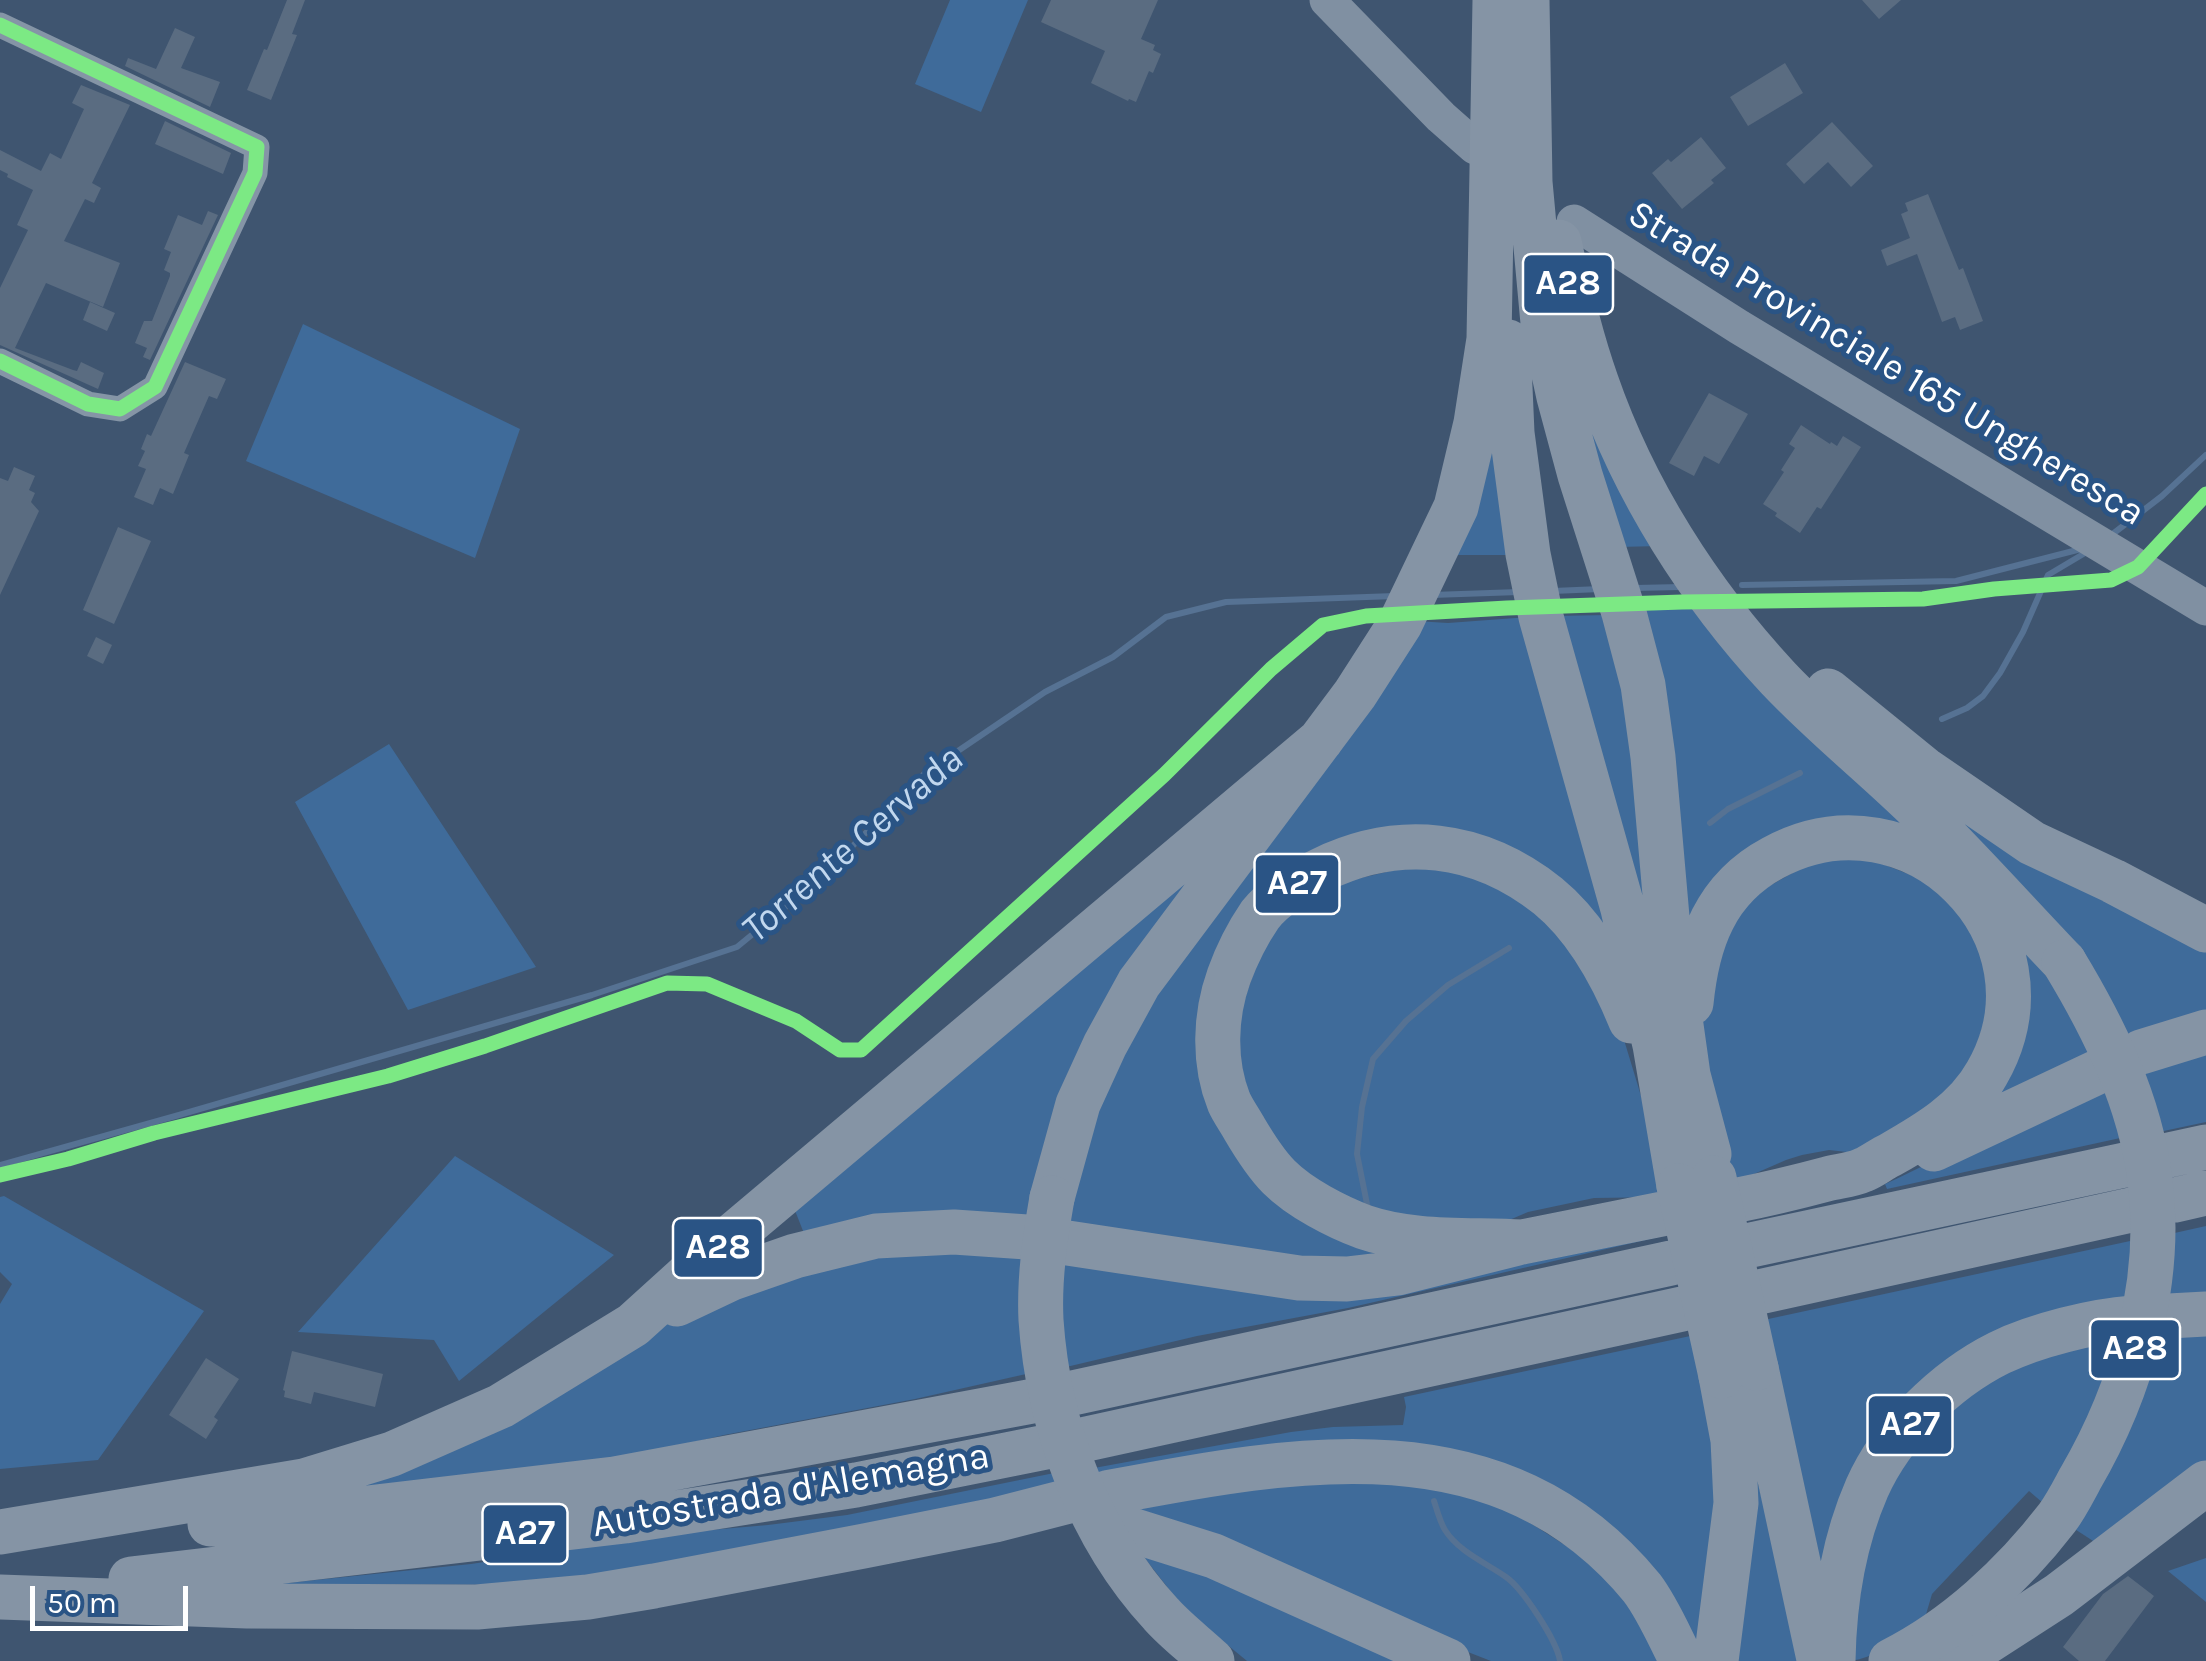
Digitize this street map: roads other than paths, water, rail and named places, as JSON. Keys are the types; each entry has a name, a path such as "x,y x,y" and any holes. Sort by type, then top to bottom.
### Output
{"highway":[{"name":"A28","path":"1498,0 1504,66 1504,250 1512,432 1528,554 1541,616 1623,909 1654,1045 1701,1186"},
{"name":"A28","path":"1212,1661 1161,1614 1120,1562 1089,1507 1069,1453 1046,1375 1041,1317 1042,1258 1052,1198 1078,1104 1139,984 1355,694 1400,624 1456,507 1476,423 1489,338 1498,0"},
{"name":"A28","path":"1527,0 1530,182 1542,323 1580,475 1624,613 1642,685 1653,757 1669,940 1701,1186"},
{"name":"A28","path":"1538,0 1551,193 1567,280 1596,383 1626,456 1652,505 1778,677 1930,821 2064,962 2120,1065 2142,1141 2150,1180 2154,1248 2140,1331 2100,1445 2059,1515 1996,1585 1941,1630 1890,1661"},
{"name":"A28","path":"1730,611 1910,757 2032,843 2206,930"},
{"name":"A28","path":"0,1532 304,1482 392,1454 501,1406 633,1325 718,1248 1321,740"},
{"name":"A27","path":"1701,1186 1690,1018 1694,971 1708,927 1732,890 1766,862 1817,841 1850,837 1894,843 1934,861 1951,874 1980,906 2000,944 2008,1009 2001,1041 1988,1072 1962,1106 1918,1140 1863,1170"},
{"name":"A27","path":"1522,1242 1403,1236 1365,1227 1326,1210 1281,1179 1258,1152 1229,1100 1217,1052 1220,1000 1238,952 1262,912 1304,878 1343,859 1390,847 1431,846 1468,853 1500,866 1550,898 1602,962 1622,1000 1701,1186"},
{"name":"A27","path":"633,1325 732,1278 795,1256 876,1236 954,1232 1044,1239 1299,1278 1347,1279 1398,1273 1522,1242 1701,1186 1863,1170 1923,1154 2124,1059 2206,1032"},
{"path":"1751,1245 2170,1155"},
{"path":"1701,1186 1738,1372 1807,1607 1819,1661"},
{"path":"1759,1292 2174,1200"},
{"name":"Autostrada d'Alemagna","path":"0,1532 240,1523 614,1479 1051,1397 1671,1262"},
{"name":"Autostrada d'Alemagna","path":"0,1596 625,1521 856,1484 1064,1444 1682,1308"},
{"name":"A27","path":"1833,1661 1838,1586 1850,1532 1882,1461 1924,1409 1960,1376 2001,1352 2062,1330 2169,1316"},
{"path":"1716,1661 1736,1503 1733,1440 1738,1372"},
{"name":"A27","path":"0,1596 247,1606 477,1606 588,1597 995,1520 1095,1512 1228,1470 1345,1460 1409,1464 1469,1474 1516,1492 1571,1522 1612,1555 1644,1592 1682,1661"},
{"path":"1957,1661 2059,1595 2196,1492"},
{"path":"1095,1512 1214,1556 1448,1661"}],"main road":[{"path":"1327,0 1476,148"},
{"name":"Strada Provinciale 165 Ungheresca","path":"1574,222 1739,327 2206,608"}],"street":[{"path":"0,24 257,147 254,173 155,387 120,409 88,404 0,361"}],"waterway":[{"name":"Torrente Cervada","path":"2110,536 2206,455"},
{"name":"Torrente Cervada","path":"1742,585 1956,581 2081,549"},
{"path":"1942,719 1983,696 2023,632 2048,575 2090,550"},
{"name":"Torrente Cervada","path":"1635,588 1681,587"},
{"name":"Torrente Cervada","path":"1553,591 1600,589"},
{"name":"Torrente Cervada","path":"1432,595 1519,592"},
{"name":"Torrente Cervada","path":"0,1165 592,995 737,947 821,878 924,774 1045,692 1113,657 1166,617 1226,602 1395,596"},
{"path":"1710,823 1728,809 1800,773"},
{"path":"1368,1209 1357,1154 1373,1059 1406,1021 1448,985 1509,948"},
{"path":"1434,1501 1451,1538 1521,1592 1546,1629 1560,1661"}]}
